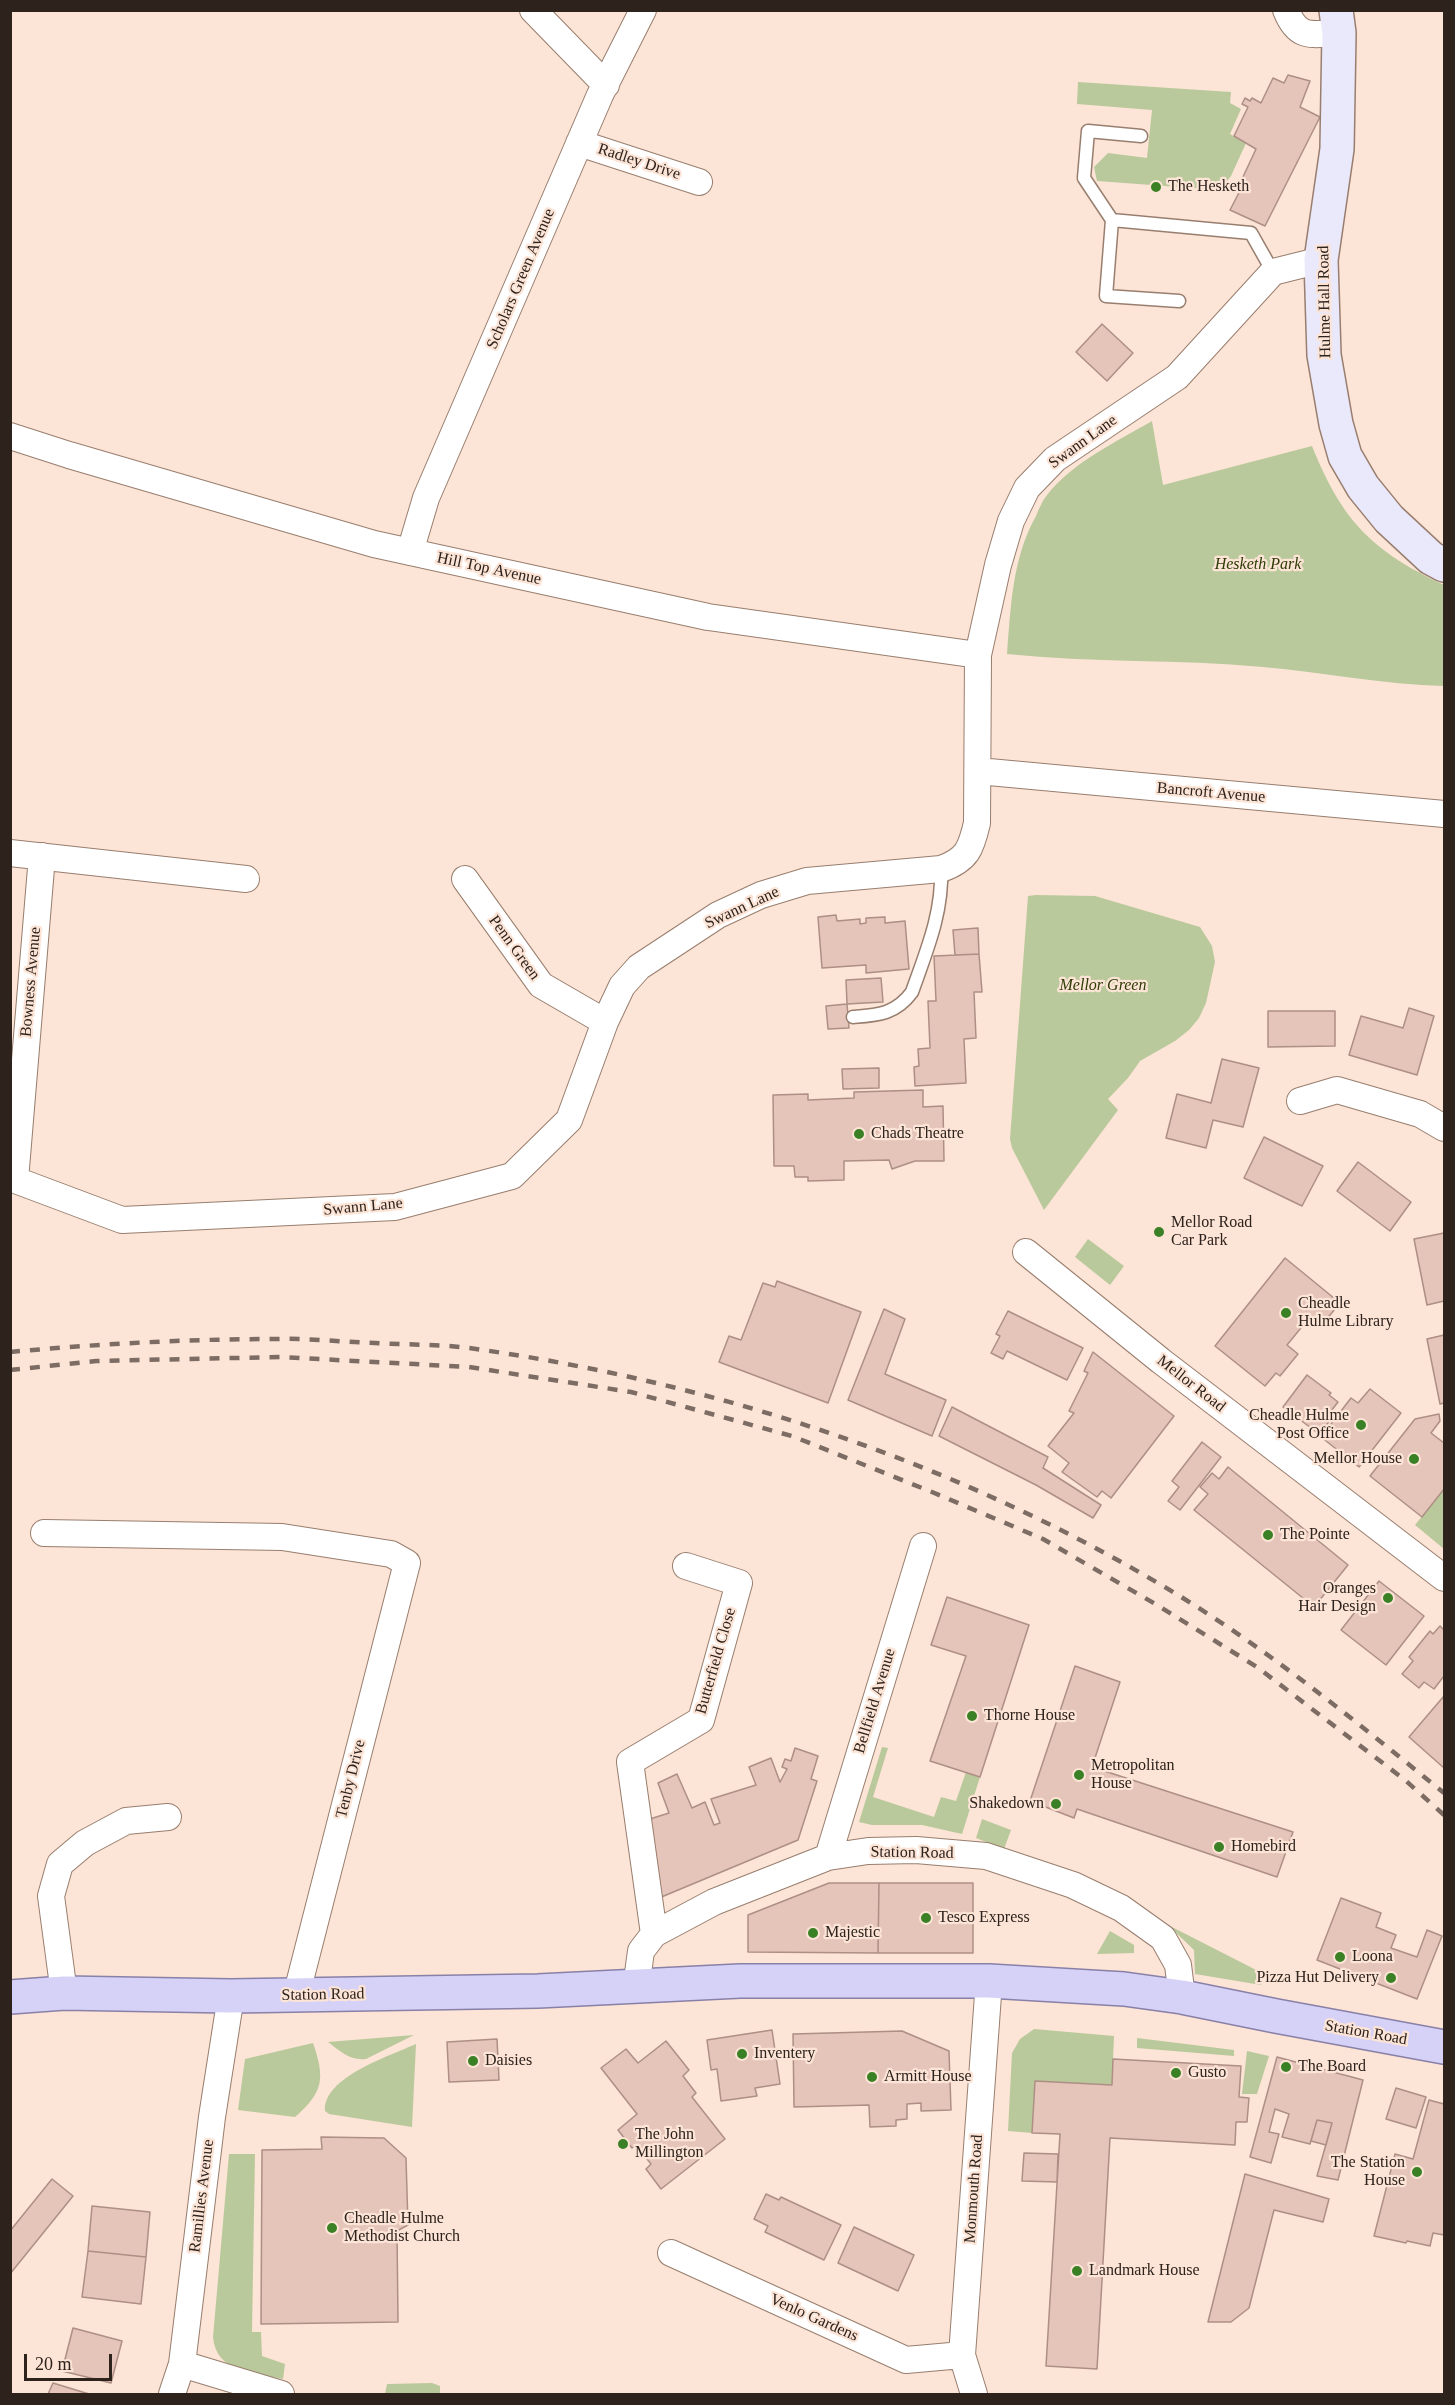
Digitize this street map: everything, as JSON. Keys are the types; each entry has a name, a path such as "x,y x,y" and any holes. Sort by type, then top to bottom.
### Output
{"main road":[{"name":"Hulme Hall Road","path":"1337,22 1337,149 1322,260 1324,355 1336,424 1345,456 1363,487 1389,519 1431,558 1444,565"},
{"name":"Station Road","path":"10,1997 64,1994 296,1996 636,1988 740,1981 989,1981 1124,1989 1182,1997 1444,2047"}],"street":[{"path":"533,10 606,85"},
{"name":"Scholars Green Avenue","path":"410,552 426,498 579,143 644,10"},
{"name":"Hulme Hall Road","path":"1286,10 1296,29 1306,34 1337,22"},
{"name":"Radley Drive","path":"579,143 699,182"},
{"path":"1272,272 1322,260"},
{"name":"Swann Lane","path":"13,1179 122,1220 395,1207 512,1176 569,1120 605,1022 622,986 639,967 718,915 761,895 807,881 941,869 957,864 966,855 977,823 978,655 998,565 1011,521 1028,488 1055,459 1177,377 1272,272"},
{"name":"Hill Top Avenue","path":"10,436 374,544 708,617 978,655"},
{"name":"Bancroft Avenue","path":"978,771 1444,814"},
{"path":"10,853 246,879"},
{"name":"Bowness Avenue","path":"13,1179 42,856"},
{"name":"Penn Green","path":"465,879 541,985 605,1022"},
{"path":"1300,1101 1337,1090 1420,1114 1444,1128"},
{"name":"Mellor Road","path":"1026,1252 1161,1361 1444,1578"},
{"name":"Tenby Drive","path":"44,1533 282,1537 391,1554 416,1562 296,1996"},
{"name":"Bellfield Avenue","path":"828,1857 923,1546"},
{"name":"Butterfield Close","path":"654,1934 630,1762 701,1720 739,1583 686,1566"},
{"path":"64,1994 51,1896 60,1864 85,1843 126,1821 168,1817"},
{"name":"Station Road","path":"654,1934 714,1902 828,1857 868,1851 916,1850 986,1856 1073,1885 1121,1908 1163,1938 1178,1965 1182,1997"},
{"path":"636,1988 641,1951 654,1934"},
{"name":"Monmouth Road","path":"974,2394 962,2355 989,1981"},
{"name":"Ramillies Avenue","path":"172,2394 182,2364 212,2117 231,1996"},
{"name":"Venlo Gardens","path":"671,2253 906,2360 962,2355"},
{"path":"182,2364 281,2394"}],"lane":[{"path":"1141,136 1088,131 1084,178 1112,220 1106,296 1179,301"},
{"path":"1112,220 1251,233 1272,272"},
{"path":"853,1017 884,1014 900,1005 912,992 939,913 941,869"}],"green space":[{"path":"1078,82 1231,92 1230,103 1241,109 1230,134 1246,143 1231,176 1220,190 1097,181 1094,167 1108,153 1147,158 1152,110 1077,104"},
{"name":"Hesketh Park","path":"1152,421 1163,485 1312,446 1335,495 1362,531 1397,559 1444,585 1444,686 1399,683 1286,669 1007,654 1017,566 1028,532 1047,495 1069,472"},
{"name":"Mellor Green","path":"1028,896 1095,896 1200,927 1212,946 1215,962 1206,1003 1199,1018 1175,1041 1140,1061 1108,1099 1118,1110 1044,1210 1012,1148 1010,1139"},
{"path":"1088,1239 1124,1266 1110,1285 1075,1257"},
{"path":"1444,1489 1444,1549 1415,1525"},
{"path":"882,1747 888,1748 873,1797 934,1817 941,1797 956,1801 966,1772 980,1777 962,1834 922,1825 872,1825 859,1822"},
{"path":"982,1819 1011,1830 1004,1849 976,1838"},
{"path":"1168,1925 1264,1974 1261,1985 1195,1974 1194,1950"},
{"path":"1110,1931 1134,1945 1134,1953 1097,1954"},
{"path":"1034,2029 1114,2036 1112,2085 1035,2081 1032,2133 1008,2131 1012,2053 1020,2039"},
{"path":"414,2035 366,2059 350,2057 328,2042"},
{"path":"1137,2038 1234,2050 1234,2056 1137,2048"},
{"path":"313,2043 319,2066 319,2084 312,2100 295,2117 238,2110 245,2059"},
{"path":"416,2044 412,2127 329,2114 325,2111 327,2099 346,2078 360,2069"},
{"path":"1247,2051 1269,2056 1257,2094 1242,2094"},
{"path":"229,2154 255,2154 252,2332 261,2332 262,2356 285,2364 283,2379 249,2373 229,2365 221,2358 213,2337"},
{"path":"432,2383 440,2386 440,2394 385,2394 387,2384"}],"building":[{"path":"1288,75 1310,81 1300,107 1320,117 1265,226 1230,210 1245,181 1242,179 1256,149 1234,136 1248,107 1242,104 1245,98 1250,101 1252,98 1261,103 1273,78 1284,83"},
{"path":"1102,324 1133,353 1107,381 1076,352"},
{"path":"836,915 837,921 860,919 860,924 866,923 866,918 885,917 885,923 905,921 909,969 866,973 866,965 822,968 818,917"},
{"path":"978,928 979,954 955,955 953,930"},
{"path":"979,954 982,992 974,992 976,1038 964,1039 966,1083 915,1086 914,1067 919,1066 918,1049 930,1048 928,1001 936,1001 934,956"},
{"path":"881,978 883,1002 847,1004 846,980"},
{"path":"847,1004 849,1028 828,1029 826,1006"},
{"path":"1409,1008 1434,1016 1417,1075 1349,1055 1361,1016 1403,1028"},
{"path":"1268,1011 1335,1011 1335,1046 1268,1047"},
{"path":"1222,1059 1259,1068 1243,1127 1213,1120 1206,1148 1166,1138 1177,1094 1211,1103"},
{"path":"879,1068 879,1088 843,1089 842,1069"},
{"name":"Chads Theatre","path":"923,1090 923,1107 943,1106 944,1161 915,1161 892,1169 889,1160 844,1161 844,1180 808,1181 808,1177 795,1177 794,1166 774,1166 773,1095 808,1094 808,1100 854,1098 854,1092"},
{"path":"1264,1137 1323,1166 1302,1206 1244,1178"},
{"path":"1358,1162 1411,1202 1390,1231 1337,1191"},
{"path":"1444,1233 1444,1301 1427,1305 1414,1239"},
{"name":"Cheadle Hulme Library","path":"1285,1258 1340,1303 1321,1326 1309,1326 1305,1323 1287,1345 1298,1354 1280,1376 1276,1373 1265,1386 1215,1346"},
{"path":"777,1281 861,1312 828,1403 719,1362 729,1336 741,1340 763,1283 775,1287"},
{"path":"884,1309 905,1319 885,1374 946,1400 932,1436 848,1400"},
{"path":"1008,1311 1083,1348 1067,1380 1007,1351 1003,1359 991,1353 1000,1336 996,1334"},
{"path":"1444,1335 1444,1403 1440,1404 1427,1339"},
{"path":"1093,1352 1174,1416 1111,1498 1102,1491 1097,1497 1062,1472 1069,1463 1048,1446 1074,1413 1069,1411 1088,1373 1084,1371"},
{"path":"1307,1375 1331,1393 1329,1395 1338,1402 1328,1415 1332,1418 1319,1434 1283,1407"},
{"name":"Cheadle Hulme Post Office","path":"1370,1389 1401,1413 1359,1467 1321,1437 1351,1398 1358,1403"},
{"path":"952,1407 1048,1457 1043,1468 1101,1505 1093,1518 1036,1485 939,1436"},
{"name":"Mellor House","path":"1439,1414 1440,1421 1431,1433 1444,1443 1444,1489 1422,1517 1370,1476 1415,1419"},
{"path":"1202,1442 1221,1457 1180,1510 1168,1501 1179,1487 1172,1481"},
{"name":"The Pointe","path":"1228,1467 1348,1565 1314,1607 1194,1510 1208,1494 1200,1487 1212,1473 1219,1479"},
{"path":"1379,1581 1424,1616 1386,1665 1341,1630"},
{"name":"Thorne House","path":"947,1597 1029,1625 980,1777 930,1761 966,1656 931,1645"},
{"path":"1440,1626 1444,1630 1444,1676 1434,1689 1424,1682 1419,1688 1402,1674 1413,1661 1409,1657 1430,1631 1433,1634"},
{"name":"Metropolitan House","path":"1075,1666 1120,1682 1092,1767 1293,1832 1277,1877 1077,1809 1074,1818 1030,1801"},
{"path":"1444,1696 1444,1768 1409,1737"},
{"path":"795,1748 818,1756 811,1779 817,1781 798,1840 659,1898 650,1819 669,1813 658,1783 677,1774 692,1808 705,1802 714,1825 720,1823 711,1799 756,1785 749,1767 771,1758 780,1782 787,1769 782,1767 785,1759 791,1761"},
{"name":"Majestic","path":"829,1883 879,1883 878,1953 748,1952 748,1915"},
{"name":"Tesco Express","path":"879,1883 973,1883 973,1953 878,1953"},
{"path":"1341,1898 1381,1913 1376,1927 1396,1935 1391,1948 1417,1957 1427,1930 1442,1936 1417,1999 1317,1960"},
{"name":"Inventery","path":"772,2030 780,2084 755,2088 757,2096 721,2101 717,2069 711,2070 707,2040"},
{"name":"Armitt House","path":"902,2031 949,2051 951,2110 921,2111 921,2103 907,2104 907,2119 896,2120 896,2126 870,2127 869,2105 794,2107 793,2034"},
{"name":"Daisies","path":"497,2039 499,2080 449,2082 447,2042"},
{"path":"666,2041 689,2070 683,2076 696,2093 692,2097 725,2139 661,2189 646,2169 651,2164 636,2145 632,2148 618,2130 637,2114 601,2068 626,2049 638,2063"},
{"path":"1277,2057 1363,2080 1338,2180 1317,2176 1332,2123 1317,2120 1310,2144 1282,2137 1289,2114 1275,2109 1269,2132 1279,2134 1271,2163 1250,2157"},
{"name":"Landmark House","path":"1113,2059 1241,2066 1239,2097 1249,2098 1247,2122 1236,2122 1235,2145 1110,2138 1097,2369 1046,2366 1060,2134 1032,2133 1035,2081 1112,2085"},
{"path":"1396,2088 1426,2097 1416,2128 1386,2119"},
{"name":"The Station House","path":"1429,2100 1444,2104 1444,2235 1433,2233 1430,2246 1374,2236 1395,2154 1413,2159"},
{"path":"1317,2120 1332,2123 1326,2145 1311,2141"},
{"name":"Cheadle Hulme Methodist Church","path":"321,2137 384,2138 406,2158 408,2225 397,2231 398,2322 261,2324 262,2150 322,2149"},
{"path":"1024,2153 1058,2154 1057,2182 1022,2181"},
{"path":"1245,2174 1329,2199 1323,2222 1274,2210 1249,2308 1231,2322 1208,2322"},
{"path":"52,2179 73,2196 10,2274 10,2231"},
{"path":"766,2194 779,2200 781,2197 841,2225 824,2260 765,2232 768,2226 754,2219"},
{"path":"92,2206 150,2212 146,2257 88,2251"},
{"path":"854,2227 914,2255 898,2291 838,2263"},
{"path":"88,2251 146,2257 141,2304 82,2297"},
{"path":"73,2328 122,2341 111,2383 62,2371"},
{"path":"53,2383 89,2394 48,2394"}],"railway":[{"path":"10,1352 242,1339 300,1339 451,1346 566,1364 656,1383 744,1406 917,1465 1001,1501 1163,1586 1272,1658 1444,1793"},
{"path":"10,1370 96,1361 280,1357 469,1367 631,1392 792,1436 1043,1539 1157,1605 1257,1667 1405,1780 1444,1815"}],"place":[{"name":"The Hesketh","path":"1156,187"},
{"name":"Chads Theatre","path":"859,1134"},
{"name":"Mellor Road Car Park","path":"1159,1232"},
{"name":"Cheadle Hulme Library","path":"1286,1313"},
{"name":"Cheadle Hulme Post Office","path":"1361,1425"},
{"name":"Mellor House","path":"1414,1459"},
{"name":"The Pointe","path":"1268,1535"},
{"name":"Oranges Hair Design","path":"1388,1598"},
{"name":"Thorne House","path":"972,1716"},
{"name":"Metropolitan House","path":"1079,1775"},
{"name":"Shakedown","path":"1056,1804"},
{"name":"Homebird","path":"1219,1847"},
{"name":"Tesco Express","path":"926,1918"},
{"name":"Majestic","path":"813,1933"},
{"name":"Loona","path":"1340,1957"},
{"name":"Pizza Hut Delivery","path":"1391,1978"},
{"name":"Inventery","path":"742,2054"},
{"name":"Daisies","path":"473,2061"},
{"name":"The Board","path":"1286,2067"},
{"name":"Gusto","path":"1176,2073"},
{"name":"Armitt House","path":"872,2077"},
{"name":"The John Millington","path":"623,2144"},
{"name":"The Station House","path":"1417,2172"},
{"name":"Cheadle Hulme Methodist Church","path":"332,2228"},
{"name":"Landmark House","path":"1077,2271"}]}
